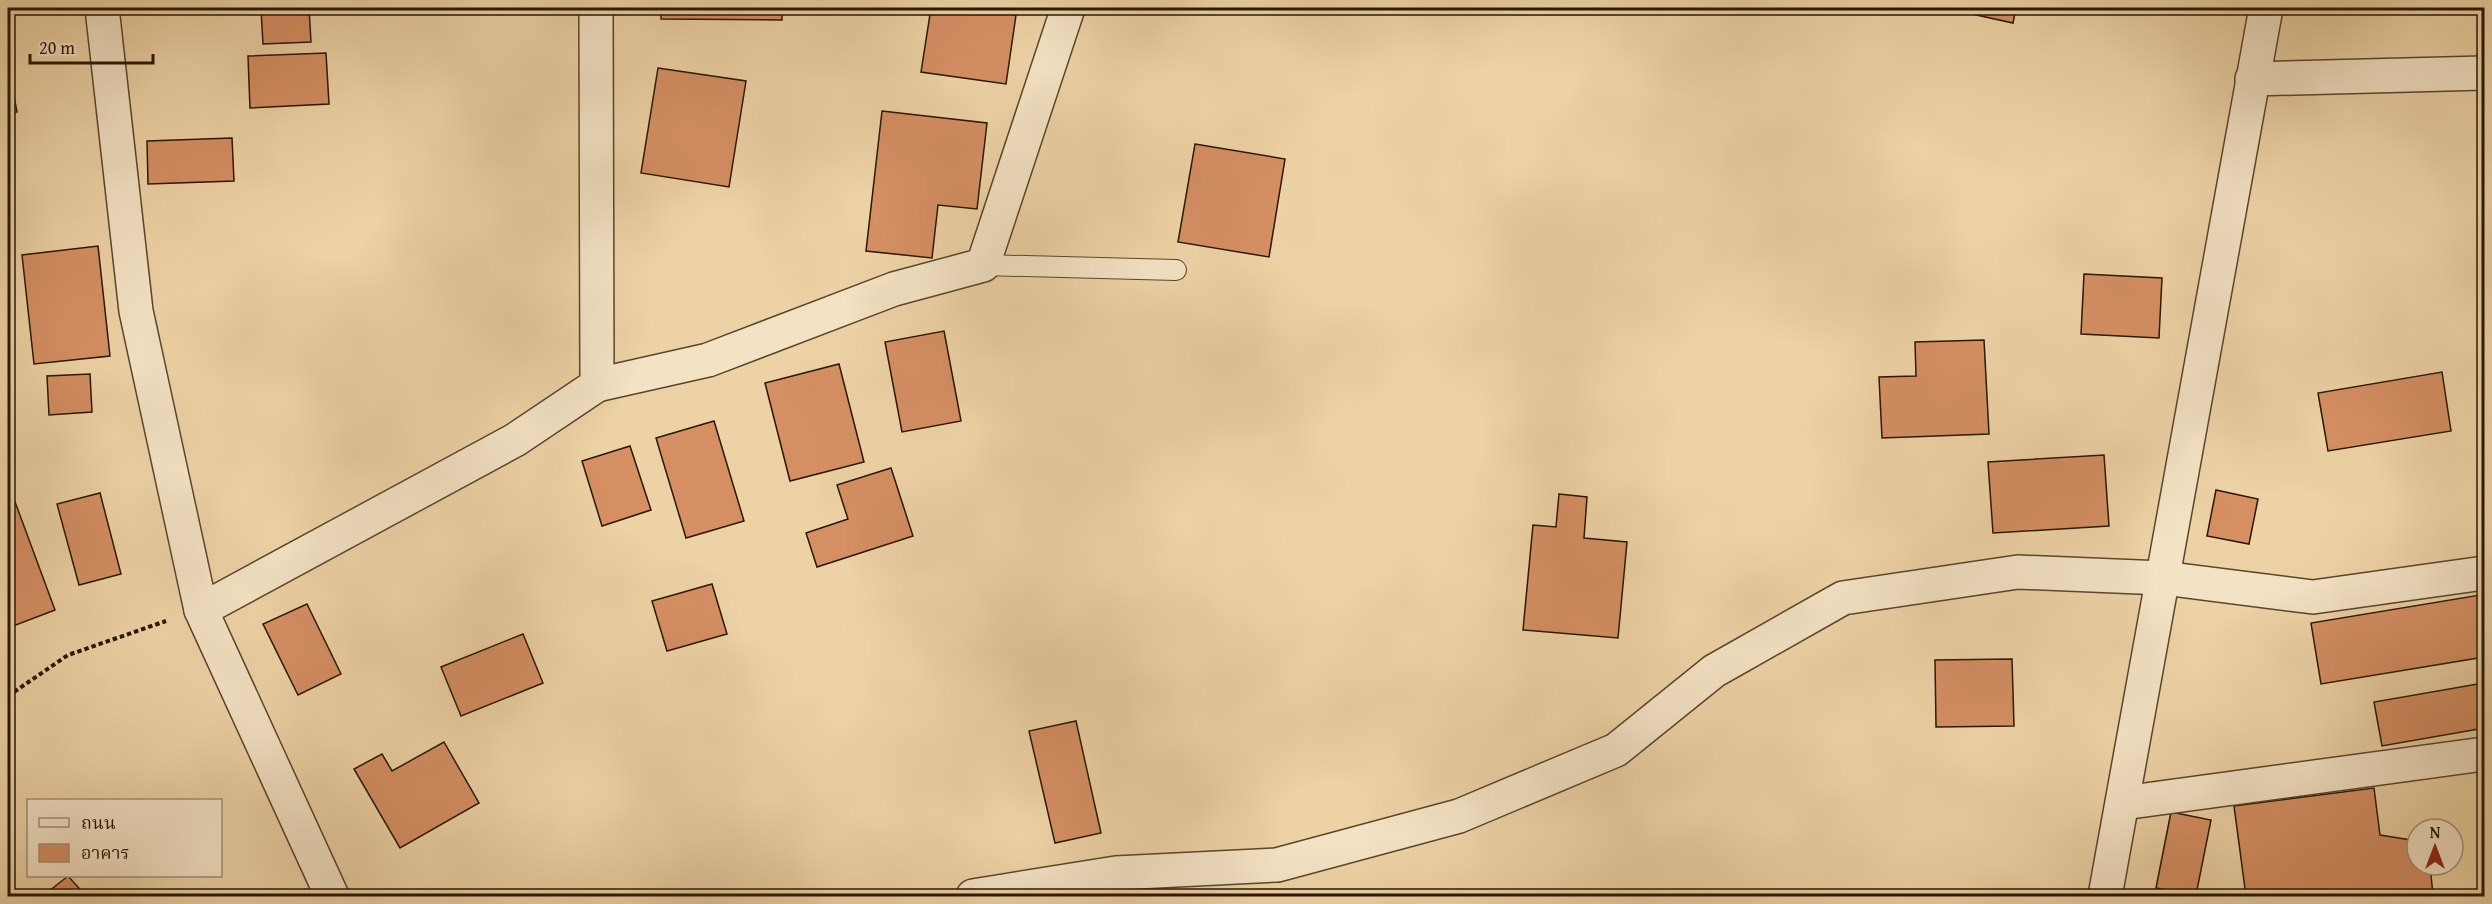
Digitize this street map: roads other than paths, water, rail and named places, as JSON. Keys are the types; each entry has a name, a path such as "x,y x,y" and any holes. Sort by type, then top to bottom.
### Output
{"street":[{"path":"102,8 136,311 201,610 332,897"},
{"path":"596,8 597,385"},
{"path":"201,610 515,440 597,385 708,360 894,290 983,265 1068,8"},
{"path":"2105,897 2266,8"},
{"path":"2252,79 2484,73"},
{"path":"973,897 1118,885 1277,865 1459,816 1616,750 1714,671 1842,598 2018,572 2163,578 2313,597 2484,573"},
{"path":"2123,803 2484,754"}],"lane":[{"path":"983,265 1176,270"}]}
